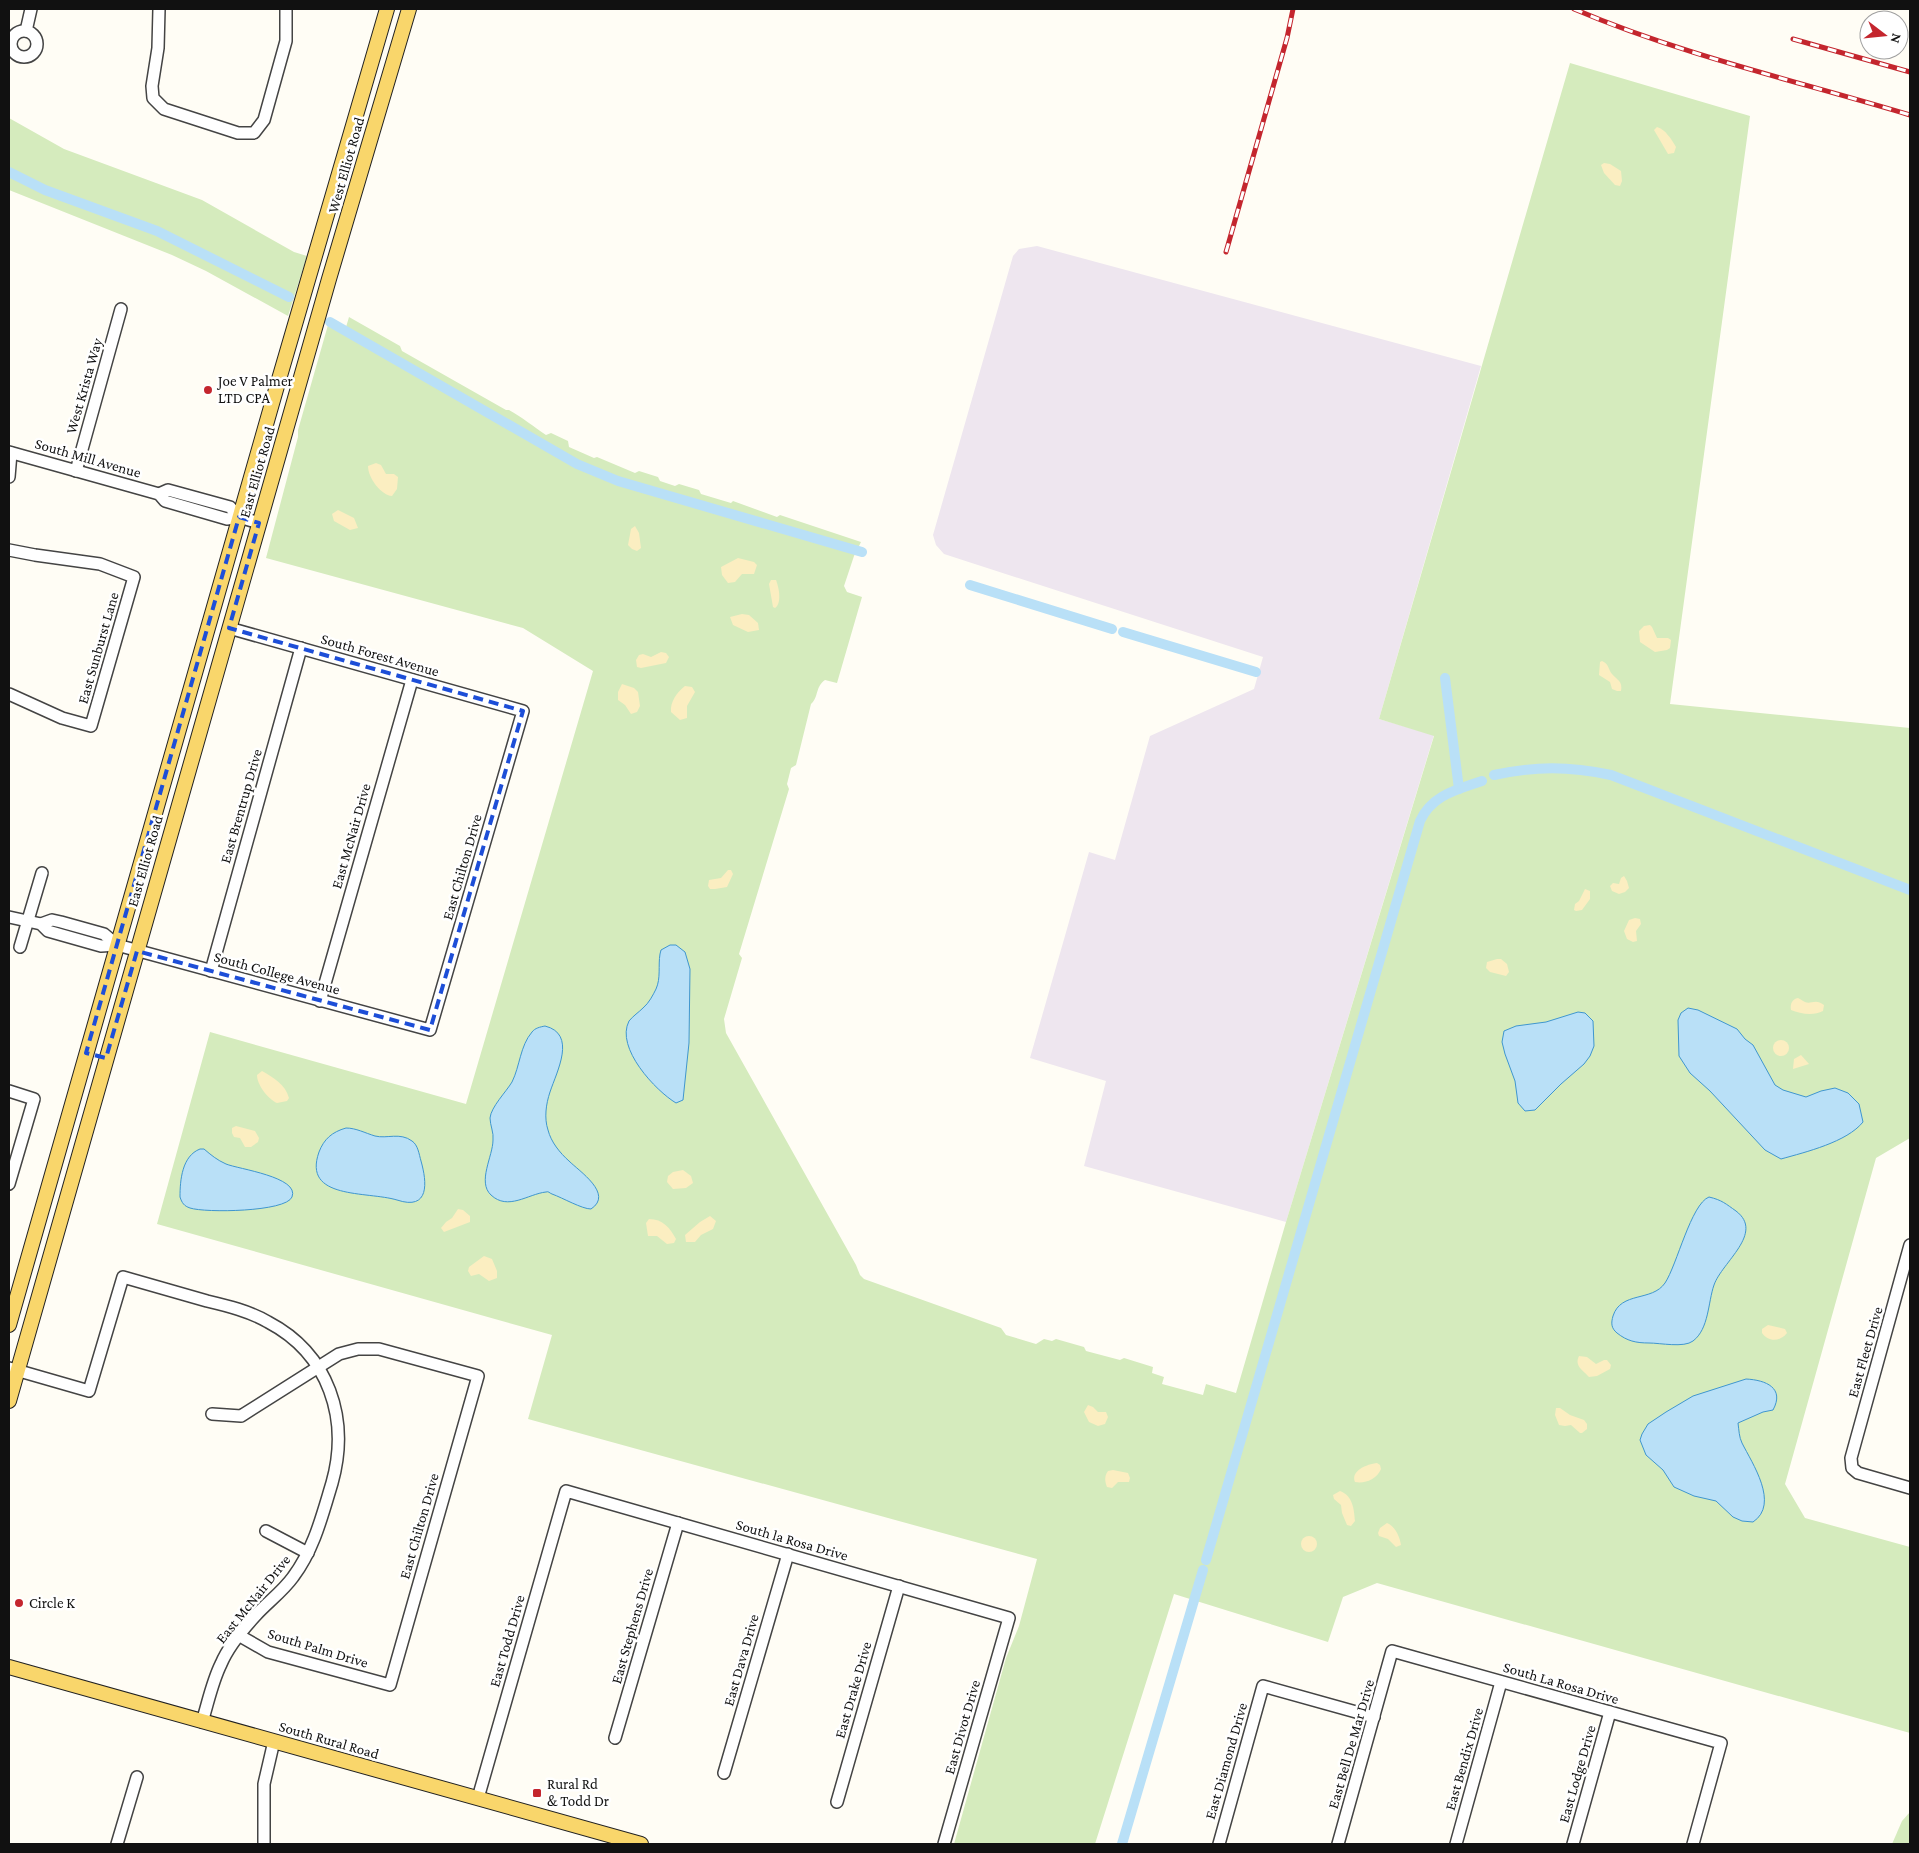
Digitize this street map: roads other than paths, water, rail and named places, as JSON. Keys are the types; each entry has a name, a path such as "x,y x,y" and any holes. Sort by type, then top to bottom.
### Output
{"main road":[{"name":"West Elliot Road","path":"304,291 387,9"},
{"name":"West Elliot Road","path":"314,330 409,9"},
{"name":"East Elliot Road","path":"9,1325 304,291"},
{"name":"East Elliot Road","path":"9,1401 13,1370 137,951 314,330"},
{"path":"86,1053 106,1058"},
{"name":"South Rural Road","path":"9,1667 641,1844"}],"street":[{"path":"26,31 30,9"},
{"path":"159,9 158,48 152,98 164,109 238,133 254,133 264,120 286,41 286,9"},
{"name":"West Krista Way","path":"76,471 121,309"},
{"path":"9,477 10,453"},
{"name":"South Mill Avenue","path":"10,453 159,494 168,490 228,507 239,517 260,523"},
{"name":"East Sunburst Lane","path":"9,550 100,564 134,577 91,726 62,718 9,694"},
{"name":"South Forest Avenue","path":"229,628 523,711"},
{"name":"East Brentrup Drive","path":"211,971 301,648"},
{"name":"East McNair Drive","path":"320,1000 412,680"},
{"name":"East Chilton Drive","path":"430,1030 523,711"},
{"path":"20,947 42,873"},
{"name":"South College Avenue","path":"9,917 41,924 48,931 101,946 117,945 430,1030"},
{"name":"South College Avenue","path":"41,924 52,920 72,925 104,934 117,945"},
{"path":"68,937 72,925"},
{"path":"9,1092 34,1099 9,1184"},
{"name":"East Fleet Drive","path":"1910,1245 1851,1458 1852,1468 1858,1473 1910,1488"},
{"name":"East McNair Drive","path":"13,1370 89,1391 123,1276 246,1312 268,1322 296,1340 324,1376 334,1402 339,1435 338,1462 318,1529 308,1553 292,1578 255,1616 221,1663 202,1722"},
{"name":"East Chilton Drive","path":"318,1366 339,1354 358,1349 378,1348 478,1376 390,1685"},
{"path":"212,1414 240,1416 318,1366"},
{"name":"South la Rosa Drive","path":"566,1492 1010,1618"},
{"name":"East Todd Drive","path":"478,1798 566,1492"},
{"name":"East Stephens Drive","path":"615,1738 678,1523"},
{"name":"East McNair Drive","path":"266,1531 308,1553"},
{"name":"East Dava Drive","path":"724,1773 788,1554"},
{"name":"East Drake Drive","path":"837,1802 898,1586"},
{"name":"East Divot Drive","path":"944,1844 1010,1618"},
{"name":"South Palm Drive","path":"240,1636 268,1652 390,1685"},
{"name":"South La Rosa Drive","path":"1392,1651 1721,1743 1693,1844"},
{"name":"East Bell De Mar Drive","path":"1338,1844 1392,1651"},
{"name":"East Bendix Drive","path":"1456,1844 1501,1682"},
{"name":"East Diamond Drive","path":"1219,1844 1263,1686 1374,1717"},
{"name":"East Lodge Drive","path":"1573,1844 1610,1712"},
{"path":"264,1844 262,1810 264,1784 274,1741"},
{"path":"117,1844 137,1777"}],"water":[{"path":"670,945 676,945 685,952 690,969 689,1043 683,1100 676,1103 658,1089 640,1068 632,1056 626,1032 629,1021 651,999 658,985 661,950"},
{"path":"1688,1008 1698,1010 1737,1029 1753,1045 1775,1085 1783,1090 1806,1097 1835,1088 1848,1093 1859,1104 1863,1122 1856,1129 1837,1141 1781,1159 1765,1150 1710,1091 1690,1073 1679,1056 1678,1020 1681,1013"},
{"path":"1578,1012 1585,1013 1593,1021 1594,1046 1590,1056 1584,1064 1535,1110 1525,1111 1518,1103 1515,1081 1505,1054 1502,1042 1504,1031 1516,1026 1546,1022"},
{"path":"545,1026 555,1030 560,1037 562,1045 560,1064 547,1101 546,1116 549,1134 559,1151 597,1190 599,1197 597,1203 591,1209 548,1192 511,1202 504,1202 491,1195 485,1183 493,1140 490,1121 491,1114 512,1082 528,1038 539,1027"},
{"path":"346,1128 380,1137 403,1137 414,1143 417,1147 423,1169 425,1185 421,1198 416,1202 408,1202 340,1191 328,1186 320,1178 316,1167 319,1152 329,1137"},
{"path":"200,1149 204,1149 226,1164 278,1179 287,1184 292,1190 292,1197 287,1202 276,1206 244,1210 198,1210 188,1207 183,1204 180,1197 183,1169 189,1157"},
{"path":"1709,1197 1721,1201 1736,1211 1744,1220 1746,1229 1739,1248 1718,1276 1714,1285 1702,1330 1693,1341 1678,1345 1636,1342 1621,1336 1612,1325 1613,1316 1617,1308 1630,1300 1653,1293 1665,1283 1696,1211 1702,1202"},
{"path":"1746,1379 1766,1383 1772,1387 1777,1396 1773,1410 1763,1412 1738,1423 1741,1441 1757,1472 1764,1494 1764,1505 1761,1514 1753,1522 1742,1521 1733,1517 1716,1501 1694,1496 1674,1487 1663,1470 1646,1455 1640,1440 1648,1424 1693,1396"}],"waterway":[{"path":"9,172 45,190 157,231 289,297"},
{"path":"330,322 577,464 618,481 862,552"},
{"path":"970,585 1112,629"},
{"path":"1123,632 1256,672"},
{"path":"1445,678 1459,789"},
{"path":"1494,775 1552,768 1611,775 1910,890"},
{"path":"1206,1560 1420,821 1425,812 1438,799 1482,781"},
{"path":"1122,1844 1203,1570"}],"railway":[{"path":"1226,252 1287,38 1293,9"},
{"path":"1574,9 1698,54 1910,115"},
{"path":"1793,39 1910,72"}],"place":[{"name":"Joe V Palmer LTD CPA","path":"208,390"},
{"name":"Circle K","path":"19,1603"},
{"name":"Rural Rd & Todd Dr","path":"537,1793"}]}
